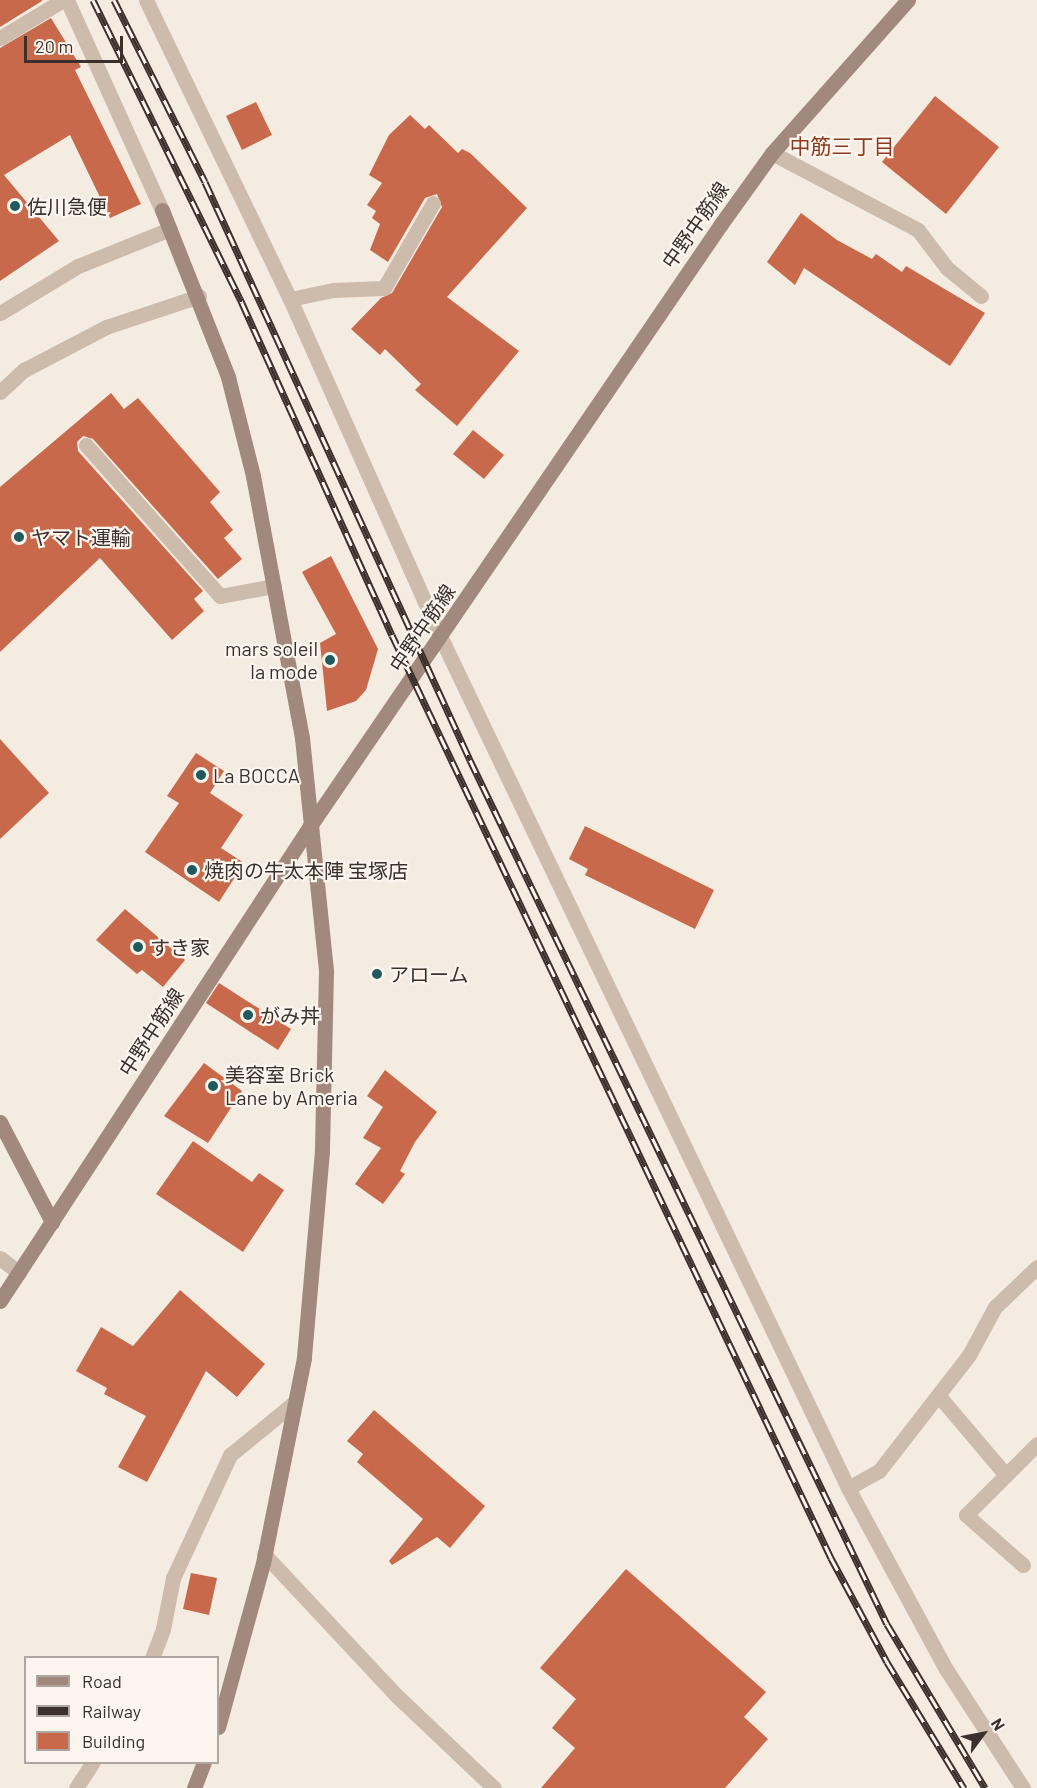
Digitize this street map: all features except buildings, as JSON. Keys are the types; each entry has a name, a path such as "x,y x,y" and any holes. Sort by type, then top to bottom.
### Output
{"street":[{"path":"0,38 65,0 162,210 199,296 228,377 274,586 302,738 326,972 322,1151 304,1358 264,1554 219,1723"},
{"path":"146,0 290,299 441,638 848,1488 946,1669 1023,1788"},
{"name":"中野中筋線","path":"0,1301 310,826 772,153 908,0"},
{"path":"772,153 918,230 947,268 981,296"},
{"path":"290,299 333,290 384,288 434,203"},
{"path":"0,314 78,266 170,229"},
{"path":"0,392 24,370 106,327 199,296"},
{"path":"86,445 220,596 274,586"},
{"path":"0,1122 52,1222"},
{"path":"0,1258 19,1273"},
{"path":"848,1488 879,1471 969,1355 995,1307 1037,1267"},
{"path":"939,1396 1005,1474"},
{"path":"153,1656 163,1629 172,1578 230,1455 295,1402"},
{"path":"1023,1565 966,1515 1037,1444"},
{"path":"264,1554 397,1696 494,1788"},
{"path":"76,1788 92,1764"},
{"path":"194,1788 203,1764"}],"railway":[{"path":"93,0 242,303 392,635 831,1558 887,1662 964,1788"},
{"path":"114,0 205,182 470,760 887,1624 985,1788"}],"place":[{"name":"佐川急便","path":"15,206"},
{"name":"ヤマト運輸","path":"19,537"},
{"name":"mars soleil la mode","path":"330,660"},
{"name":"La BOCCA","path":"201,775"},
{"name":"焼肉の牛太本陣 宝塚店","path":"192,870"},
{"name":"すき家","path":"138,947"},
{"name":"アローム","path":"377,974"},
{"name":"がみ丼","path":"248,1015"},
{"name":"美容室 Brick Lane by Ameria","path":"213,1086"}],"district":[{"name":"中筋三丁目","path":"842,146"}]}
